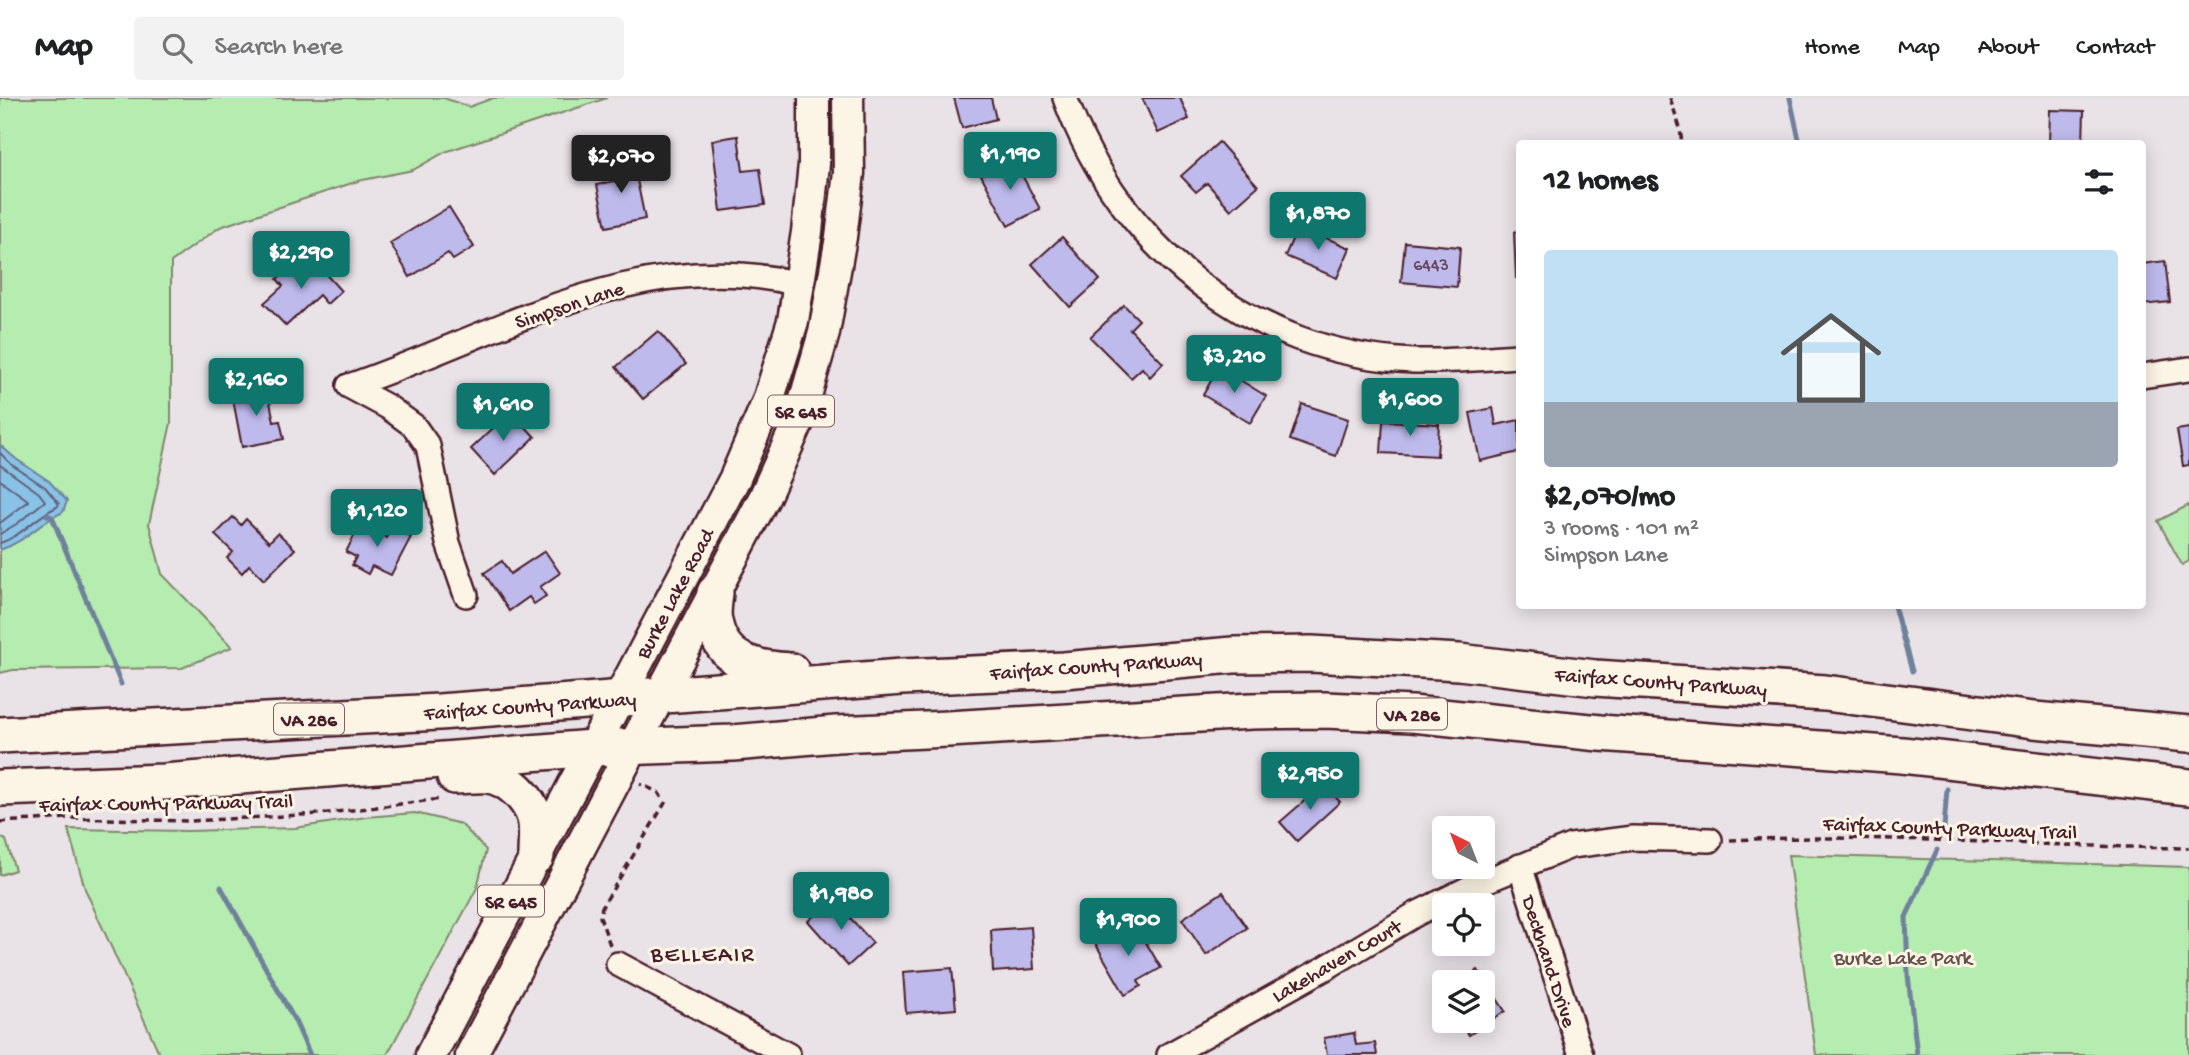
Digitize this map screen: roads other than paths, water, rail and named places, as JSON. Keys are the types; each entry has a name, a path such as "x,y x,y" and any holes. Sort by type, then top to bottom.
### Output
{"highway":[{"path":"715,593 714,621 721,641 735,658 753,667 902,677"},
{"name":"Fairfax County Parkway","path":"0,735 439,712 902,677 1064,670 1233,655 1355,655 1595,678 1825,693 2034,720 2189,734"},
{"name":"VA 286","path":"0,788 164,782 593,748 733,743 836,734 1251,710 1412,714 1614,734 1902,755 2189,787"},
{"path":"343,769 450,776 489,775 502,780 526,800 535,819 536,856"}],"main road":[{"name":"Burke Lake Road","path":"431,1055 735,478 768,401 793,321 799,284 814,164 814,98"},
{"name":"Burke Lake Road","path":"471,1055 715,593 764,498 799,420 824,333 842,237 849,173 848,98"}],"street":[{"path":"1065,98 1083,141 1105,181 1143,233 1190,277 1246,315 1287,334 1367,356 1423,361 1516,356"},
{"name":"Simpson Lane","path":"466,595 449,543 428,446 414,426 405,419 349,386 407,367 575,298 645,280 731,273 799,284"},
{"path":"2146,375 2189,369"},
{"name":"Lakehaven Court","path":"1169,1055 1416,914 1520,866 1571,846 1589,842 1644,838 1710,841"},
{"name":"Deckhand Drive","path":"1520,866 1581,1055"},
{"path":"618,964 788,1055"}],"water":[{"path":"0,445 49,481 67,501 63,512 0,550"}],"waterway":[{"path":"1790,98 1799,140"},
{"path":"47,515 52,517 121,684"},
{"path":"1895,609 1912,671"},
{"path":"1944,828 1947,789"},
{"path":"1917,1055 1908,975 1906,917 1937,850"},
{"path":"221,887 295,1021 310,1055"}],"district":[{"name":"BELLEAIR","path":"703,953"}],"park label":[{"name":"Burke Lake Park","path":"1903,957"}]}
